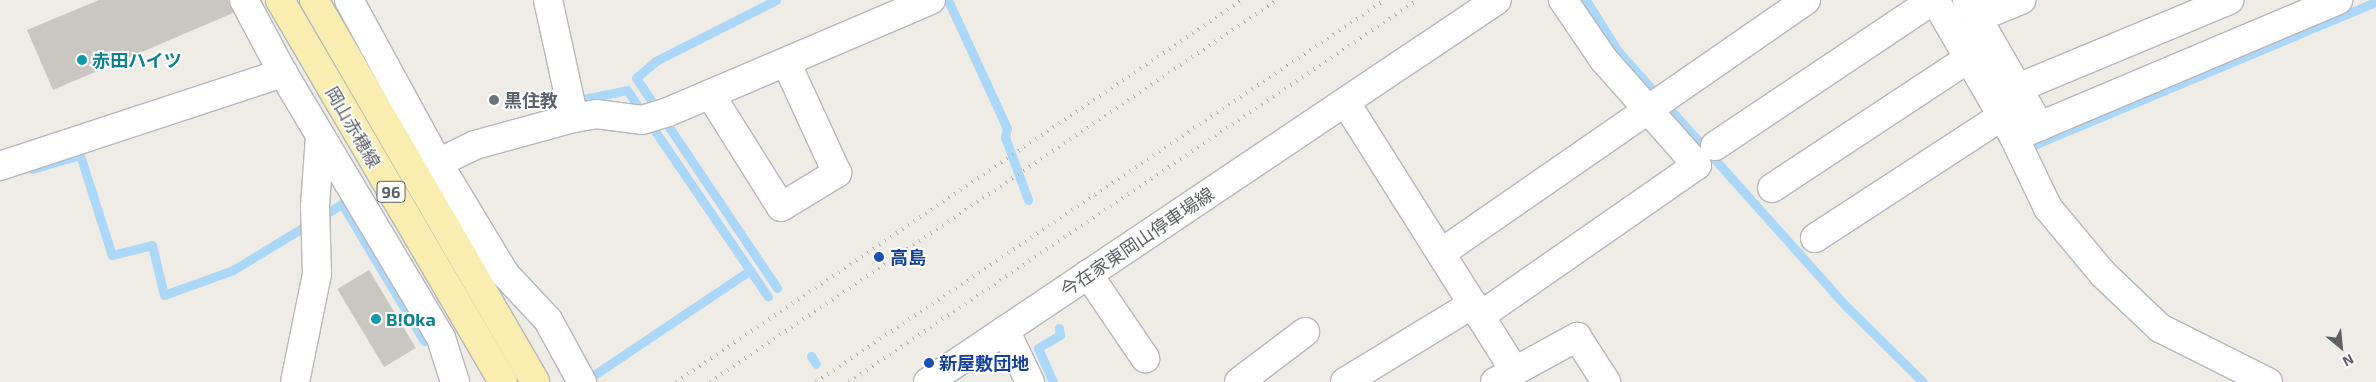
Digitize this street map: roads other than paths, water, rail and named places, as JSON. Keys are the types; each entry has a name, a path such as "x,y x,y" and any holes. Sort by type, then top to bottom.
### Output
{"main road":[{"name":"岡山赤穂線","path":"280,0 502,382"},
{"name":"岡山赤穂線","path":"314,0 535,382"}],"street":[{"path":"244,0 282,73 441,338 455,382"},
{"path":"349,0 438,163 505,274 548,320 582,382"},
{"path":"548,0 572,108"},
{"path":"438,163 475,146 572,108 642,120 668,112 931,0"},
{"name":"今在家東岡山停車場線","path":"928,382 1497,0"},
{"path":"1345,382 1477,310 1697,164 1604,60 1563,0"},
{"path":"1440,254 1650,112 1661,98 1806,0"},
{"path":"1716,146 1934,0 2008,126 2048,208 2103,274 2160,328 2268,382"},
{"path":"2021,0 1972,9 2040,127"},
{"path":"2018,88 2228,0"},
{"path":"1815,238 2008,126 2040,127 2294,8 2338,0"},
{"path":"1772,188 1969,58"},
{"path":"710,94 781,206 837,173 786,62"},
{"path":"0,166 282,73"},
{"path":"1346,103 1477,310 1505,376 1578,337 1606,382"},
{"path":"294,382 317,274 316,220 320,136"},
{"path":"1088,274 1145,358"},
{"path":"1005,330 1030,382"},
{"path":"1239,382 1305,332"}],"waterway":[{"path":"776,0 656,61 636,78 777,288"},
{"path":"948,0 1007,128 1005,137 1028,200"},
{"path":"1586,0 1617,50 1848,308 1923,382"},
{"path":"2034,140 2036,144 2376,2"},
{"path":"574,101 627,90 768,297"},
{"path":"32,169 80,155 112,255 152,245 164,295 233,270 342,204 424,341"},
{"path":"594,375 750,270"},
{"path":"1053,382 1038,348 1060,335 1059,328"},
{"path":"811,356 816,364"}],"railway":[{"path":"676,382 1242,0"},
{"path":"710,382 1277,0"},
{"path":"816,382 1385,0"},
{"path":"849,382 1417,0"}],"place":[{"name":"赤田ハイツ","path":"82,60"},
{"name":"黒住教","path":"494,100"},
{"name":"高島","path":"879,257"},
{"name":"B!Oka","path":"376,319"},
{"name":"新屋敷団地","path":"929,363"}]}
